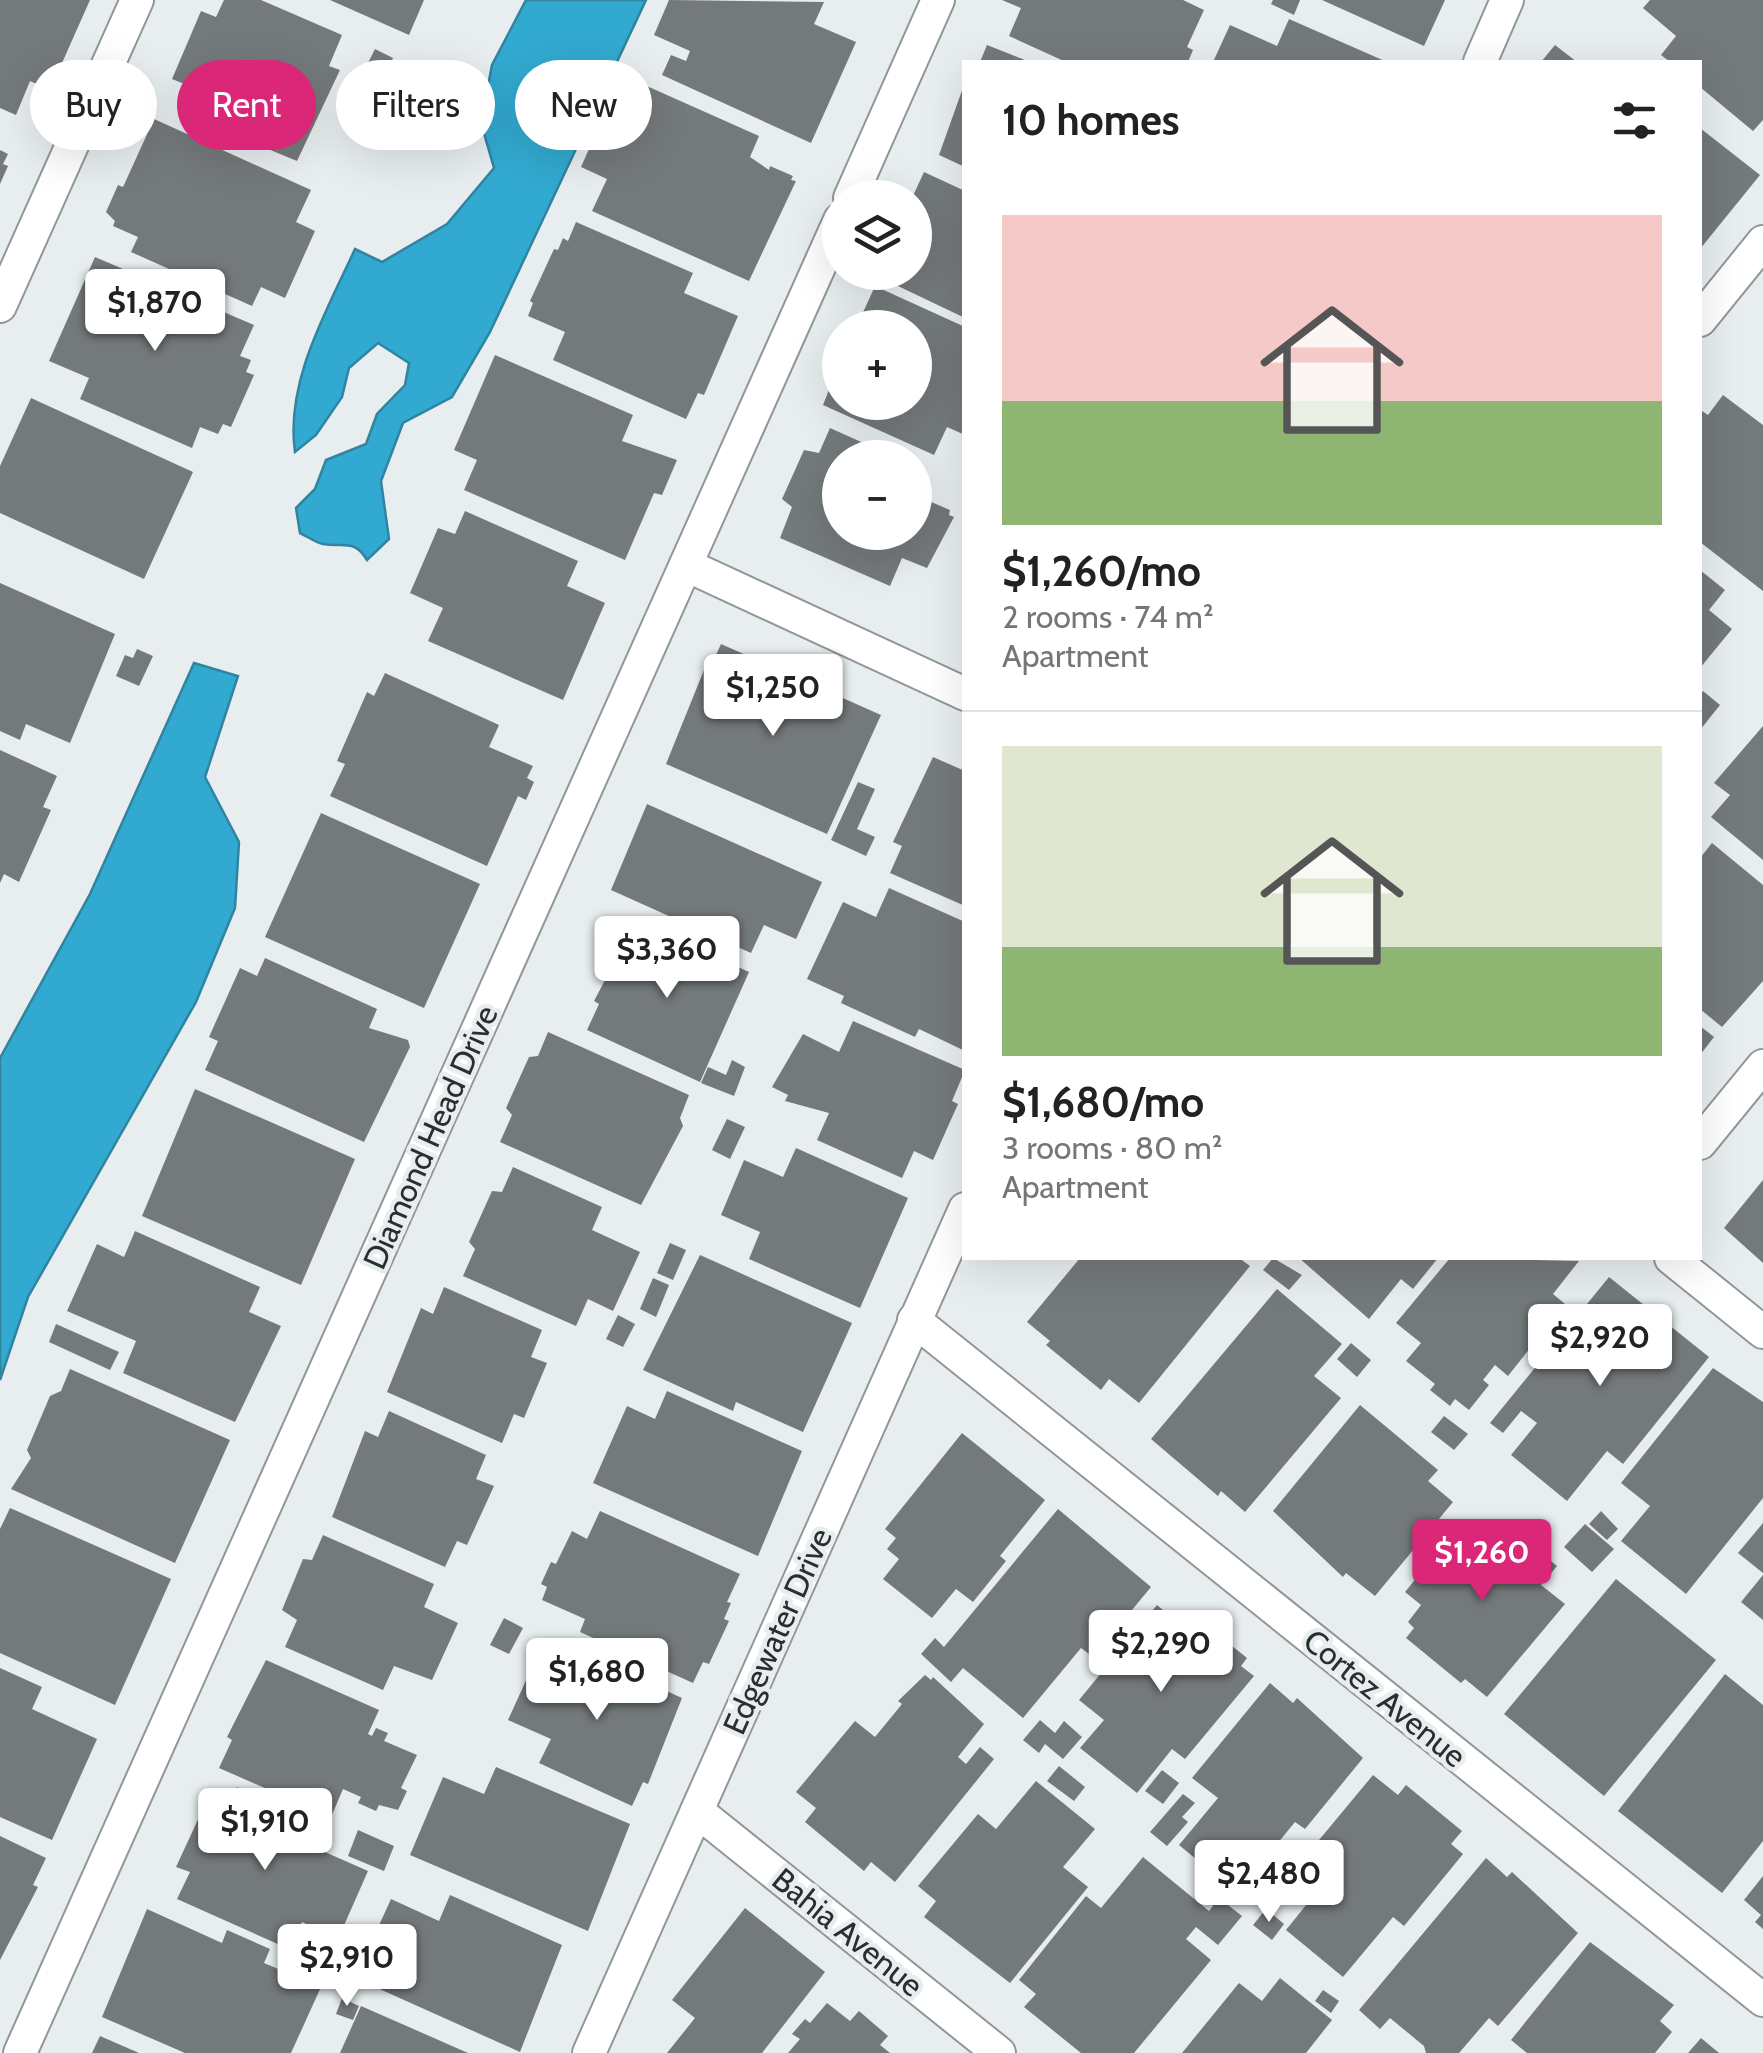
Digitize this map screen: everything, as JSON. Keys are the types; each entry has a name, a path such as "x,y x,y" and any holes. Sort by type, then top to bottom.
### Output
{"lane":[{"path":"0,306 137,0"},
{"path":"858,180 938,0"},
{"path":"1481,60 1507,0"},
{"path":"1702,318 1763,242"},
{"name":"Diamond Head Drive","path":"20,2053 822,260"},
{"path":"686,565 962,693"},
{"path":"1702,1141 1763,1066"},
{"name":"Edgewater Drive","path":"589,2053 962,1216"},
{"path":"1673,1260 1763,1332"},
{"name":"Cortez Avenue","path":"914,1320 1763,2000"},
{"name":"Bahia Avenue","path":"697,1811 999,2053"}],"water":[{"path":"526,0 646,0 618,60 515,60 515,150 576,150 490,332 452,397 403,423 381,481 389,539 367,560 353,546 320,543 300,533 296,508 315,489 326,460 366,444 377,414 405,385 409,363 378,343 349,368 342,397 316,435 295,452 296,399 302,373 355,249 382,262 447,224 494,168 489,150 495,150 495,60"},
{"path":"194,663 238,676 205,777 239,842 235,908 196,1002 28,1297 0,1380 0,1058 90,894"}],"building":[{"path":"0,0 90,0 63,60 30,60 30,81 16,115 0,108"},
{"path":"224,0 261,0 342,35 329,66 336,69 336,78 316,121 316,60 180,60 201,11 216,17"},
{"path":"330,0 424,0 409,35"},
{"path":"669,0 824,2 814,24 856,42 811,143 662,75 671,55 686,61 690,51 654,35"},
{"path":"1002,0 1183,0 1204,10 1187,47 1193,50 1189,60 1062,60 1009,36 1021,8"},
{"path":"1273,0 1300,0 1294,15 1271,4"},
{"path":"1322,0 1445,0 1424,46"},
{"path":"1650,0 1763,0 1763,120 1753,131 1702,89 1702,60 1667,60 1661,55 1676,36 1643,8"},
{"path":"1289,19 1382,60 1214,60 1230,25 1277,46"},
{"path":"987,45 1025,60 981,60"},
{"path":"1555,45 1574,60 1543,60"},
{"path":"375,49 393,58 392,60 370,60"},
{"path":"652,88 759,136 750,157 769,170 770,166 793,176 791,180 796,181 749,281 592,211 607,179 581,167 589,150 652,150"},
{"path":"962,90 962,166 939,155"},
{"path":"157,120 177,129 177,150 223,150 311,190 296,222 315,231 285,298 261,287 252,306 131,252 138,237 113,226 115,221 106,212 118,185 123,187 140,150 157,150"},
{"path":"1702,130 1760,175 1702,247"},
{"path":"0,150 8,154 3,164 8,166 0,184"},
{"path":"270,150 302,150 297,161"},
{"path":"924,172 962,190 962,317 906,290 932,290 932,180 920,180"},
{"path":"576,222 693,273 684,293 738,316 704,395 698,393 686,419 553,360 565,332 528,316 533,303 530,301 554,249 558,250 563,238 568,241"},
{"path":"95,257 254,325 240,356 251,360 246,372 254,375 231,427 223,424 218,434 200,427 192,448 80,399 89,378 49,361"},
{"path":"873,290 884,290 928,310 864,310"},
{"path":"932,312 962,326 962,434 947,427 934,455 932,440 901,440 856,420 932,420"},
{"path":"495,355 633,415 622,441 677,460 662,495 654,493 625,560 464,490 477,460 454,450"},
{"path":"1723,395 1763,425 1763,591 1702,544 1702,411 1708,415"},
{"path":"31,398 193,472 144,579 0,513 0,466"},
{"path":"830,428 857,440 825,440"},
{"path":"822,446 822,550 932,550 932,502 950,510 949,515 954,517 927,568 902,558 890,586 780,538 792,507 782,499 804,450 819,453"},
{"path":"465,511 578,561 567,586 605,603 563,700 428,641 443,608 410,593 438,528 455,534"},
{"path":"1702,572 1725,590 1709,610 1732,629 1702,666"},
{"path":"0,583 115,634 70,743 26,724 20,740 0,731"},
{"path":"721,644 881,715 827,834 666,764 706,665 710,668"},
{"path":"137,649 153,656 139,686 116,676 125,655 133,658"},
{"path":"385,673 499,725 489,747 533,766 527,778 534,782 526,800 518,796 487,866 330,796 345,764 337,761 367,692 374,696"},
{"path":"1702,692 1720,705 1702,728"},
{"path":"1763,726 1763,860 1711,817 1730,795 1714,783"},
{"path":"0,750 57,776 43,807 51,810 19,882 4,874 0,883"},
{"path":"933,757 962,770 962,905 890,873 902,846 893,842"},
{"path":"858,782 875,789 857,829 875,837 866,856 831,840"},
{"path":"647,804 822,882 796,939 764,925 751,953 611,890"},
{"path":"321,813 480,884 424,1008 265,937"},
{"path":"1712,843 1763,885 1763,981 1722,1027 1702,1011 1702,856"},
{"path":"889,888 962,921 962,1050 919,1029 915,1037 841,1003 844,996 807,979 843,902 876,917"},
{"path":"636,921 749,972 700,1082 587,1030 599,1004 594,1001"},
{"path":"265,958 377,1009 369,1028 408,1040 410,1047 364,1142 205,1070 218,1041 209,1037 240,968 257,976"},
{"path":"853,1021 962,1069 952,1101 958,1104 933,1160 914,1151 902,1178 817,1140 829,1113 785,1101 788,1095 772,1087 803,1034 839,1052"},
{"path":"1702,1028 1714,1037 1702,1052"},
{"path":"548,1032 689,1095 680,1118 683,1126 641,1205 500,1142 512,1115 506,1108 529,1057 538,1056"},
{"path":"732,1060 745,1067 734,1096 701,1083 708,1067 726,1075"},
{"path":"195,1089 355,1159 301,1285 142,1216"},
{"path":"727,1119 745,1127 730,1159 712,1150"},
{"path":"796,1148 908,1198 860,1308 749,1259 760,1232 721,1215 744,1160 783,1177"},
{"path":"513,1167 602,1207 592,1230 640,1252 613,1311 588,1299 576,1326 463,1276 475,1249 469,1242 492,1191 502,1192"},
{"path":"1763,1180 1763,1263 1724,1228"},
{"path":"135,1231 260,1287 249,1312 281,1326 235,1422 123,1373 136,1341 67,1311 97,1244 124,1257"},
{"path":"670,1243 686,1250 673,1280 657,1273"},
{"path":"700,1255 852,1323 803,1432 736,1402 733,1411 643,1370"},
{"path":"1078,1260 1242,1260 1250,1266 1139,1403 1109,1379 1101,1390 1046,1345 1050,1341 1027,1322"},
{"path":"1271,1260 1276,1260 1302,1275 1289,1290 1263,1270"},
{"path":"1301,1260 1436,1260 1413,1289 1401,1279 1369,1319"},
{"path":"1448,1260 1579,1261 1553,1294 1565,1304 1508,1376 1495,1365 1483,1380 1489,1385 1469,1410 1455,1399 1450,1406 1430,1390 1435,1384 1406,1361 1421,1343 1396,1323"},
{"path":"1609,1277 1709,1357 1623,1464 1607,1451 1567,1501 1511,1455 1537,1423 1521,1411 1503,1433 1490,1423"},
{"path":"653,1278 669,1285 656,1317 640,1309"},
{"path":"444,1287 542,1330 531,1357 547,1363 524,1418 514,1414 502,1443 387,1392 421,1308 433,1314"},
{"path":"1277,1289 1342,1344 1314,1376 1341,1398 1245,1512 1221,1491 1218,1496 1151,1439"},
{"path":"618,1315 635,1324 623,1347 606,1339"},
{"path":"56,1324 119,1352 110,1370 49,1342"},
{"path":"1351,1343 1371,1360 1357,1377 1337,1359"},
{"path":"1713,1368 1763,1402 1763,1498 1686,1594 1621,1541 1650,1506 1621,1483"},
{"path":"70,1369 230,1440 175,1563 11,1489 31,1458 27,1450 50,1396 61,1391"},
{"path":"667,1391 802,1451 758,1556 593,1483 627,1406 655,1419"},
{"path":"1360,1405 1438,1470 1428,1481 1453,1502 1375,1596 1346,1573 1343,1577 1273,1511"},
{"path":"389,1411 486,1455 476,1479 494,1486 467,1545 457,1541 445,1567 332,1517 365,1431 378,1437"},
{"path":"1444,1416 1468,1434 1454,1450 1431,1432"},
{"path":"962,1433 1045,1500 1000,1556 1006,1561 973,1602 956,1589 932,1618 883,1579 899,1559 887,1549 896,1538 885,1529"},
{"path":"10,1508 171,1579 115,1705 0,1653 0,1529"},
{"path":"1058,1509 1151,1587 1093,1657 1081,1648 1023,1718 963,1668 951,1682 921,1654 935,1638 944,1647"},
{"path":"600,1511 740,1574 727,1602 731,1603 724,1619 729,1621 709,1664 703,1662 693,1683 580,1632 585,1619 542,1600 547,1587 541,1584 551,1562 556,1564 572,1531 587,1539"},
{"path":"1601,1511 1618,1529 1607,1540 1589,1524"},
{"path":"1464,1520 1484,1538 1498,1520 1510,1529 1513,1524 1531,1538 1527,1542 1557,1566 1541,1585 1565,1604 1487,1697 1465,1679 1461,1683 1406,1638 1414,1628 1408,1622 1421,1605 1405,1592"},
{"path":"1763,1523 1763,1573 1738,1553"},
{"path":"1585,1524 1614,1549 1592,1572 1564,1547"},
{"path":"323,1535 434,1584 424,1607 458,1623 432,1680 394,1666 383,1690 285,1647 297,1620 282,1610 303,1559 312,1560"},
{"path":"1763,1575 1763,1620 1741,1602"},
{"path":"1616,1579 1716,1660 1604,1796 1504,1714"},
{"path":"1157,1605 1179,1624 1190,1612 1247,1658 1241,1666 1254,1676 1185,1759 1172,1749 1137,1793 1080,1748 1104,1720 1079,1700"},
{"path":"504,1618 523,1628 509,1654 490,1645"},
{"path":"570,1647 682,1698 648,1784 643,1782 632,1806 539,1763 551,1739 508,1720 533,1665 545,1671 547,1666 556,1676"},
{"path":"266,1660 379,1710 368,1734 372,1736 376,1728 388,1733 384,1741 417,1755 401,1788 407,1791 398,1810 379,1805 376,1811 358,1803 361,1797 343,1789 331,1817 219,1768 232,1740 227,1737"},
{"path":"0,1668 42,1687 32,1709 97,1739 52,1840 0,1817"},
{"path":"1725,1674 1763,1705 1763,1841 1722,1893 1618,1811"},
{"path":"925,1675 931,1680 933,1677 984,1724 958,1757 966,1764 980,1747 994,1759 895,1882 871,1862 864,1871 805,1822 816,1808 796,1792 855,1721 875,1737 902,1704 898,1701"},
{"path":"1270,1683 1293,1703 1297,1698 1363,1758 1305,1829 1295,1822 1237,1893 1179,1845 1218,1798 1192,1778"},
{"path":"1040,1720 1055,1733 1064,1721 1082,1737 1063,1759 1045,1744 1039,1753 1023,1740"},
{"path":"1059,1766 1085,1787 1074,1801 1047,1781"},
{"path":"496,1767 630,1824 588,1931 410,1855 443,1777 484,1794"},
{"path":"1162,1770 1179,1783 1163,1804 1145,1791"},
{"path":"1373,1775 1398,1795 1406,1785 1462,1831 1451,1844 1463,1854 1404,1926 1393,1917 1343,1977 1286,1930 1319,1889 1295,1869"},
{"path":"1036,1781 1095,1829 1063,1867 1088,1887 1010,1983 924,1917 936,1901 918,1886 978,1814 996,1829"},
{"path":"237,1787 294,1813 284,1834 368,1871 338,1939 302,1922 289,1949 177,1899 190,1872 176,1867 207,1800 227,1808"},
{"path":"1183,1794 1195,1803 1182,1817 1188,1822 1167,1846 1150,1832"},
{"path":"358,1830 394,1846 384,1871 348,1856"},
{"path":"0,1836 46,1858 33,1885 38,1887 0,1960"},
{"path":"1143,1857 1209,1911 1219,1898 1242,1916 1218,1945 1196,1927 1186,1939 1211,1960 1134,2053 1081,2053 1024,2007 1036,1994 1019,1980 1086,1896 1101,1908"},
{"path":"1486,1858 1507,1877 1512,1872 1578,1933 1498,2026 1489,2018 1459,2053 1426,2053 1424,2046 1390,2018 1380,2029 1359,2010"},
{"path":"1763,1876 1763,1929 1755,1922 1761,1915 1744,1900"},
{"path":"450,1895 562,1945 520,2052 355,1978 391,1899 439,1921"},
{"path":"745,1908 825,1972 762,2053 667,2053 695,2018 672,2000"},
{"path":"147,1909 222,1943 227,1930 270,1949 264,1963 321,1987 291,2053 185,2053 102,2017"},
{"path":"1266,1909 1284,1924 1272,1940 1253,1925"},
{"path":"1590,1942 1674,2005 1660,2021 1672,2032 1655,2053 1527,2053 1511,2040"},
{"path":"1280,1978 1332,2020 1306,2053 1182,2053 1239,1983 1262,2001"},
{"path":"1323,1990 1339,2001 1331,2013 1315,2001"},
{"path":"342,1998 359,2006 353,2020 336,2014"},
{"path":"827,2003 850,2021 859,2011 888,2036 880,2045 890,2053 788,2053 800,2039 792,2034 805,2019 810,2023"},
{"path":"361,2006 468,2053 340,2053"},
{"path":"100,2036 139,2053 92,2053"},
{"path":"1701,2038 1719,2053 1688,2053"}]}
